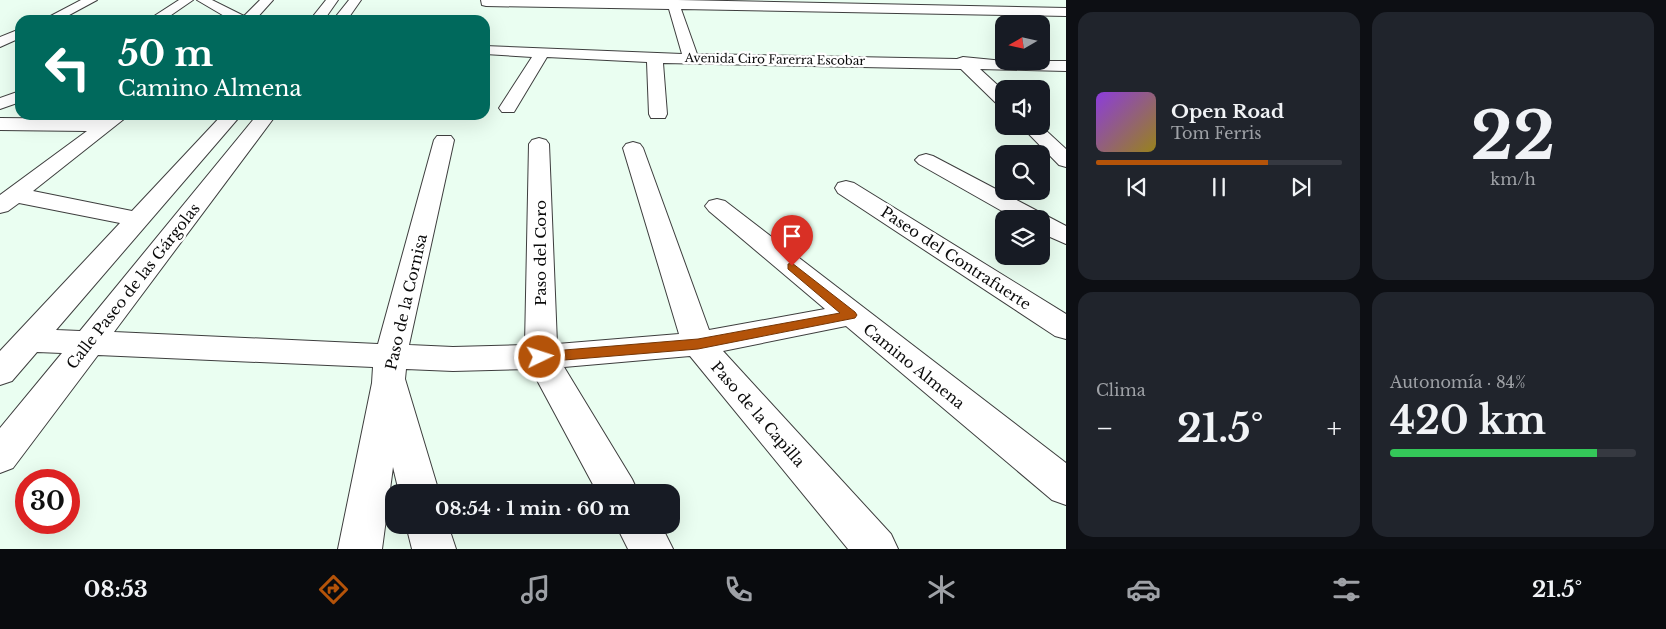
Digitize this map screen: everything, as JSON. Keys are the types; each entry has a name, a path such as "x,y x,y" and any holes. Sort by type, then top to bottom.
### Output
{"street":[{"path":"60,15 91,0"},
{"path":"163,15 187,0"},
{"path":"203,0 232,15"},
{"path":"253,15 267,0"},
{"path":"321,15 332,0"},
{"path":"344,15 355,0"},
{"path":"479,14 486,1 672,2 1066,12"},
{"path":"672,2 692,58"},
{"path":"0,43 15,36"},
{"name":"Avenida Ciro Farerra Escobar","path":"490,50 655,58 963,62 1066,66"},
{"path":"508,108 542,53"},
{"path":"655,58 658,114"},
{"path":"963,62 995,93"},
{"path":"8,200 114,120"},
{"path":"0,124 114,120"},
{"path":"0,372 227,120"},
{"name":"Calle Paseo de las Gárgolas","path":"0,456 263,120"},
{"path":"1040,135 1066,160"},
{"name":"Paso de la Cornisa","path":"416,484 390,367 444,140"},
{"name":"Paso del Coro","path":"539,144 540,357 613,484"},
{"name":"Paso de la Capilla","path":"632,148 698,344 876,549"},
{"path":"926,160 1018,210"},
{"name":"Paseo del Contrafuerte","path":"846,188 1066,328"},
{"path":"8,200 137,219"},
{"name":"Camino Almena","path":"717,206 1066,487"},
{"path":"1050,228 1066,236"},
{"path":"28,340 89,343 390,367 453,358 540,357 698,344 851,315"},
{"path":"360,549 390,367"},
{"path":"430,534 434,549"},
{"path":"642,534 651,549"}],"route":[{"path":"540,357 698,344 851,315 792,266"}]}
